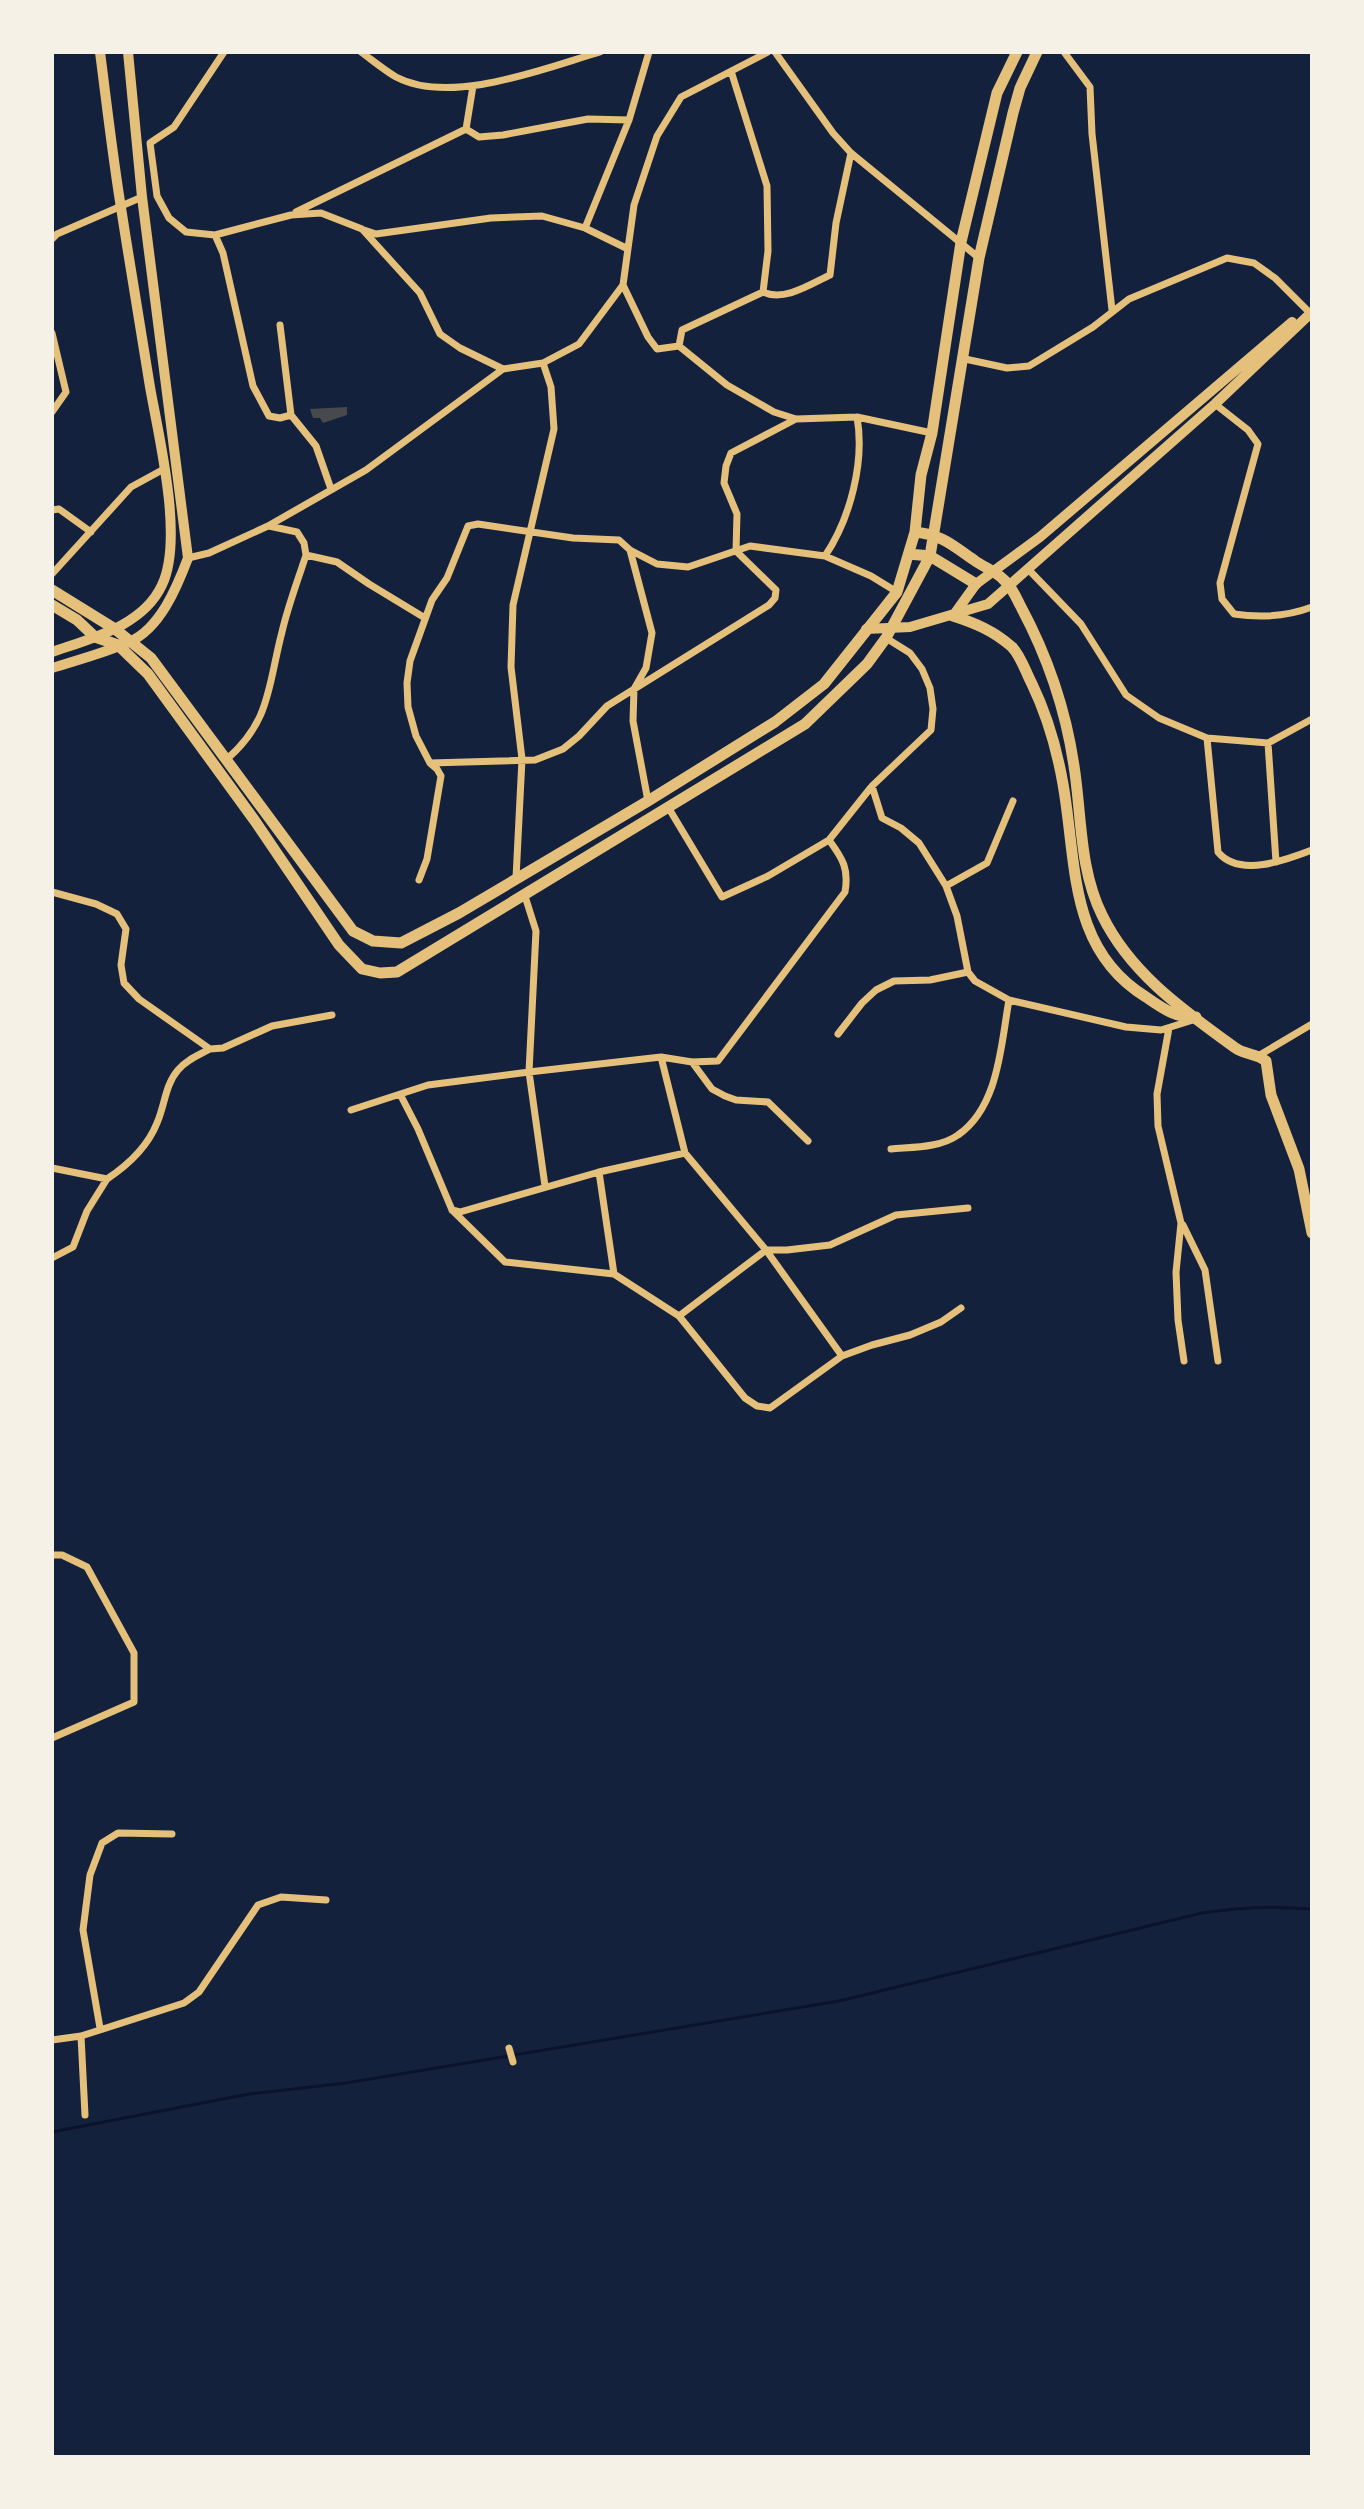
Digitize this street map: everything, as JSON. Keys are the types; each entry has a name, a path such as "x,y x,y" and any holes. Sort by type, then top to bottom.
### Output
{"main road":[{"path":"52,652 115,629 148,607 162,585 170,562 170,520 164,469 121,207 100,52"},
{"path":"52,668 124,644 158,618 174,595 188,558 142,197 144,151 128,52"},
{"path":"52,605 77,620 95,637 124,644 151,658 347,925 366,939 401,943 459,913 775,722 824,684 897,592 915,532 921,475 932,433 961,242 997,93 1017,52"},
{"path":"52,590 115,629 255,821 339,945 362,969 380,973 397,972 805,724 867,664 888,633 930,556 965,359 979,258 1020,88 1037,52"},
{"path":"866,629 888,633 988,604 1215,404 1311,312"},
{"path":"953,616 976,584 1040,537 1311,312"},
{"path":"915,532 933,534 994,572 1009,585 1031,626 1058,693 1074,766 1085,868 1102,915 1127,955 1154,986 1236,1049 1266,1061 1271,1095 1299,1169 1312,1233"},
{"path":"909,554 930,556 976,584"},
{"path":"953,616 985,627 1015,649 1042,705 1063,783 1074,883 1087,928 1111,970 1140,994 1175,1015 1197,1018"}],"street":[{"path":"224,52 174,127 150,143 144,151 157,196 169,218 186,232 215,235 291,215 321,213 376,234 491,218 542,216 585,228 626,248"},
{"path":"361,52 398,78 428,86 473,86 497,82 600,52"},
{"path":"585,228 629,120 649,52"},
{"path":"768,52 681,97 657,136 634,205 623,285 657,349 679,346 727,385 774,412 796,419 857,417 932,433"},
{"path":"775,52 851,153 979,258"},
{"path":"1064,52 1090,87 1092,134 1112,310"},
{"path":"731,71 767,186 768,251 763,292"},
{"path":"466,129 473,86"},
{"path":"466,129 479,137 588,119 629,120"},
{"path":"291,215 466,129"},
{"path":"679,346 682,330 763,292 772,296 796,291 830,275 836,223 851,153"},
{"path":"52,239 57,234 142,197"},
{"path":"362,229 420,293 440,334 460,348 503,369"},
{"path":"215,235 223,253 253,386 269,416 280,418 291,415"},
{"path":"965,359 1007,368 1029,366 1093,327 1129,299 1227,258 1254,263 1311,312"},
{"path":"188,558 209,553 268,526 366,470 503,369 543,363 579,344 623,285"},
{"path":"280,325 291,415 316,446 331,489"},
{"path":"52,333 66,392 52,412"},
{"path":"516,878 522,759 511,667 513,605 554,429 551,387 543,363"},
{"path":"1215,404 1248,430 1258,444 1220,583 1222,599 1234,614 1245,616 1292,614 1312,607"},
{"path":"825,556 844,521 853,487 859,437 857,417"},
{"path":"430,763 535,760 563,749 607,706 757,613 775,598 776,590 736,551 737,514 724,483 731,453 796,419"},
{"path":"52,574 131,487 164,469"},
{"path":"52,510 59,509 91,532"},
{"path":"419,880 427,859 441,776 430,763 416,736 408,707 410,661 432,600 447,578 468,526 478,524 573,538 619,540 630,550 657,564 688,567 750,546 825,556 871,576 897,592"},
{"path":"227,759 245,743 268,700 284,622 306,555 304,543 297,532 268,526"},
{"path":"630,550 652,633 646,668 634,689 633,721 648,801"},
{"path":"306,555 337,562 425,618"},
{"path":"1028,569 1081,624 1126,695 1159,718 1207,738 1268,743 1312,719"},
{"path":"668,807 722,897 768,876 829,840 872,786 931,730 933,709 930,688 922,669 888,633"},
{"path":"1207,738 1218,852 1222,858 1237,865 1276,862 1312,850"},
{"path":"1268,743 1276,862"},
{"path":"872,786 882,818 919,843 946,886 957,916 968,972 975,981 1009,1000 1126,1027 1161,1030 1197,1018"},
{"path":"946,886 987,863 1013,801"},
{"path":"351,1110 428,1085 661,1057 692,1062 718,1061 845,892 845,861 829,840"},
{"path":"52,892 96,904 117,914 126,929 121,965 124,983 139,999 210,1049"},
{"path":"524,893 536,931 529,1072 545,1186"},
{"path":"838,1034 862,1003 876,990 894,981 930,980 968,972"},
{"path":"891,1149 927,1146 957,1136 978,1115 993,1086 1009,1000"},
{"path":"52,1258 73,1247 87,1211 107,1179 141,1150 158,1122 169,1084 179,1068 210,1049 223,1048 272,1026 332,1015"},
{"path":"1258,1056 1311,1027"},
{"path":"1169,1028 1157,1094 1158,1126 1181,1223 1205,1270 1218,1361"},
{"path":"661,1057 685,1153 766,1250 842,1356"},
{"path":"692,1062 712,1089 736,1100 768,1102 808,1141"},
{"path":"401,1096 452,1210 505,1262 614,1274 679,1316 745,1398 757,1406 770,1408 842,1356 910,1335 941,1322 961,1308"},
{"path":"452,1210 460,1212 545,1186 685,1153"},
{"path":"52,1168 107,1179"},
{"path":"599,1172 614,1274"},
{"path":"679,1316 766,1250 830,1245 896,1215 968,1208"},
{"path":"1181,1223 1176,1272 1184,1361"},
{"path":"52,1555 62,1555 87,1567 134,1653 134,1702 52,1738"},
{"path":"100,2028 83,1930 90,1875 102,1843 118,1833 172,1834"},
{"path":"52,2040 81,2036 184,2003 199,1992 258,1905 281,1897 326,1900"},
{"path":"81,2036 85,2115"},
{"path":"509,2048 513,2062"}],"building":[{"path":"347,407 347,415 323,423 320,418 313,418 310,409"}],"waterway":[{"path":"52,2132 249,2094 346,2083 839,2001 1202,1913 1229,1909 1312,1909"}]}
